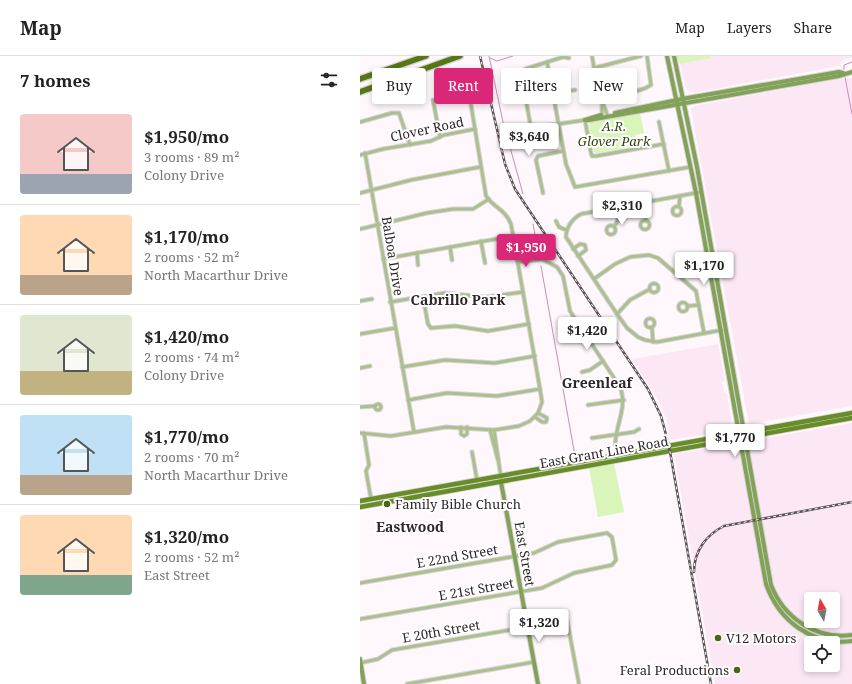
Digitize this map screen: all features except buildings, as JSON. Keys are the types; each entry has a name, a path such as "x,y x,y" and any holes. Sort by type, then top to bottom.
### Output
{"highway":[{"path":"360,79 426,56"},
{"path":"360,92 460,56"}],"main road":[{"path":"667,56 696,193 720,331 775,595 786,610 798,622 812,630 833,636 852,635"},
{"path":"674,56 726,330 750,497 766,584 778,610 791,623 809,634 836,641 852,641"},
{"path":"586,120 607,114 839,76 843,73 852,72"},
{"path":"586,120 676,102"},
{"name":"East Grant Line Road","path":"360,507 501,482 852,413"},
{"name":"East Grant Line Road","path":"742,435 852,418"},
{"name":"East Grant Line Road","path":"360,501 500,476 617,458"},
{"name":"East Street","path":"501,482 538,684"},
{"path":"360,662 364,684"}],"street":[{"path":"592,56 594,68 641,56"},
{"path":"637,90 651,85 652,82 647,56"},
{"path":"569,58 563,57 524,69 521,73 531,128 586,120 592,156 664,144"},
{"path":"547,62 548,68"},
{"path":"433,100 440,137"},
{"path":"371,499 366,471 369,465 362,433 386,436 446,427 468,427 492,430 526,424 538,413 542,402 511,224 506,213 489,200 484,190 471,104"},
{"path":"555,104 566,164 575,187 690,167"},
{"path":"602,104 602,115"},
{"path":"604,104 607,114"},
{"path":"360,122 396,112 401,115 410,145"},
{"path":"659,122 669,171"},
{"name":"Clover Road","path":"360,155 383,148 431,141 440,137 475,129"},
{"path":"543,193 536,160 538,156 564,151"},
{"name":"Balboa Drive","path":"365,153 414,432"},
{"path":"360,193 411,180 480,168"},
{"path":"701,192 581,214 573,220 566,230 566,237 617,314 631,332 645,340 653,342 726,330"},
{"path":"679,206 680,196"},
{"path":"360,229 453,208 472,209 489,200"},
{"path":"644,203 646,221"},
{"path":"614,227 618,220 616,208"},
{"path":"556,221 559,227 566,230"},
{"path":"383,259 513,236"},
{"path":"481,241 485,263"},
{"path":"573,249 580,244 585,245 586,250 578,256"},
{"path":"450,247 452,260"},
{"path":"417,253 418,265"},
{"path":"594,279 622,260 644,256 658,258 679,275 696,292 704,333"},
{"path":"518,262 542,259 557,267 563,276 570,311 620,387 624,400 616,435 617,458"},
{"path":"679,275 685,268"},
{"path":"617,314 630,300 650,289"},
{"path":"390,302 452,293 493,297 523,292"},
{"path":"423,297 428,324 431,328 455,326 488,331 529,324"},
{"path":"360,301 372,299"},
{"path":"688,306 698,305"},
{"path":"360,334 395,328"},
{"path":"652,328 653,342"},
{"path":"575,339 584,332"},
{"path":"402,367 444,360 496,363 535,356"},
{"path":"582,372 590,370 603,361"},
{"path":"360,368 370,366"},
{"path":"408,400 447,393 497,396 540,389"},
{"path":"588,405 624,400"},
{"path":"360,407 375,406"},
{"path":"535,416 542,422 546,422 547,418 538,413"},
{"path":"461,427 461,434 464,436 467,434 468,427"},
{"path":"592,438 634,432 639,429"},
{"name":"East Street","path":"492,430 501,482"},
{"path":"472,452 477,480"},
{"name":"E 22nd Street","path":"360,583 534,553 565,540 604,534 609,534 612,537 615,563"},
{"name":"E 21st Street","path":"360,619 547,586 574,573 612,565 615,563"},
{"name":"E 20th Street","path":"360,662 378,659 392,650 539,625 554,617 565,617 567,620 579,684"},
{"path":"407,684 534,662"}],"shaded area":[{"path":"710,56 852,56 852,58 845,59 841,63 841,67 839,66 693,93 686,88 680,64 710,58"},
{"path":"843,78 852,78 852,406 749,424 691,109 694,106"},
{"path":"718,344 725,380 722,382 724,392 727,394 732,423 729,424 731,430 670,440 667,421 659,401 632,359"},
{"path":"852,423 852,684 715,684 674,454"}],"green space":[{"path":"676,56 710,56 711,58 680,64"},
{"name":"A.R. Glover Park","path":"640,112 644,133 635,135 637,146 597,153 594,152 589,125 590,122"},
{"path":"614,463 624,512 598,517 589,468"}],"waterway":[{"path":"489,56 503,122 523,194"},
{"path":"490,58 497,61 513,56"},
{"path":"844,69 844,65 852,62"},
{"path":"845,77 852,114"},
{"path":"533,224 539,254"},
{"path":"541,266 575,456"}],"railway":[{"path":"480,56 505,164 515,189 648,389 661,416 669,446 711,684"},
{"path":"694,572 696,557 702,544 712,534 724,526 852,502"}],"place":[{"name":"Family Bible Church","path":"387,504"},
{"name":"V12 Motors","path":"718,638"},
{"name":"Feral Productions","path":"737,670"}],"district":[{"name":"Cabrillo Park","path":"458,299"},
{"name":"Greenleaf","path":"597,382"},
{"name":"Eastwood","path":"410,526"}]}
